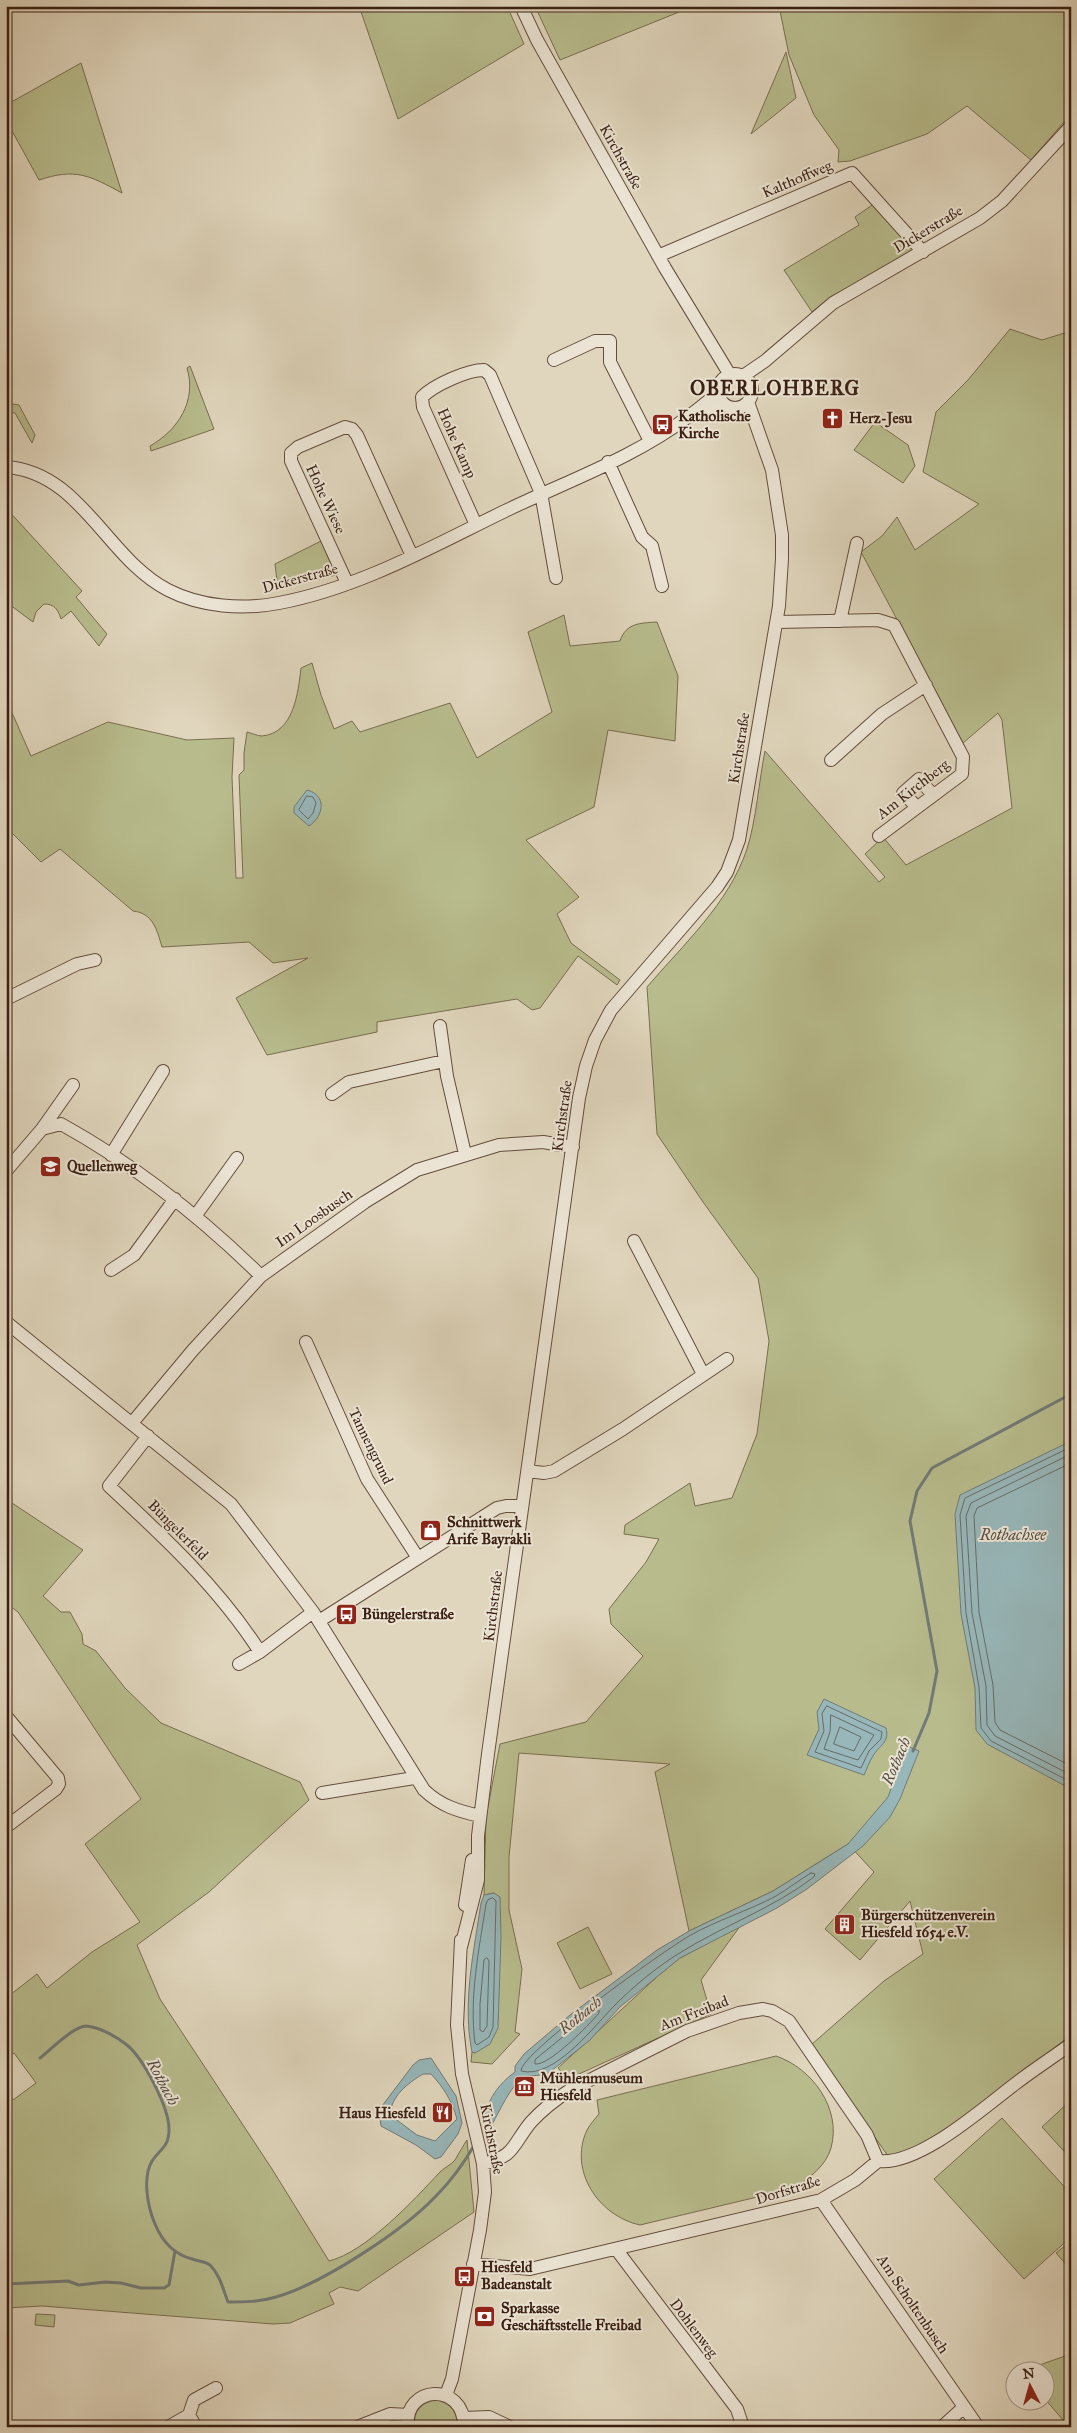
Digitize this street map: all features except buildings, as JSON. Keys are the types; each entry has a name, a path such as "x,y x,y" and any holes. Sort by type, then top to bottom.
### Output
{"street":[{"name":"Kirchstraße","path":"522,6 537,40 696,322 723,388"},
{"name":"Dickerstraße","path":"746,380 787,342 840,298 980,218 1002,201 1071,126"},
{"name":"Kalthoffweg","path":"658,256 852,173 923,252"},
{"path":"554,360 595,341 610,341 610,362 650,441"},
{"name":"Hohe Kamp","path":"476,525 423,407 422,397 430,389 475,370 484,370 490,375 541,493"},
{"path":"746,380 751,394 742,405 723,388 746,380"},
{"name":"Dickerstraße","path":"6,467 30,473 52,483 69,494 129,561 151,580 176,594 211,604 250,607 297,599 347,583 412,556 650,441 689,417 723,388"},
{"name":"Kirchstraße","path":"446,2395 452,2379 484,2192 481,2158 462,2074 457,2024 461,1947 478,1880 480,1816 522,1506 586,1066 595,1040 610,1010 717,887 732,860 744,816 777,622 781,585 782,535 772,470 742,405"},
{"name":"Hohe Wiese","path":"347,583 291,461 291,453 298,446 345,427 352,429 357,435 412,556"},
{"path":"608,462 642,537 652,546 662,586"},
{"path":"541,493 556,578"},
{"path":"840,621 857,543"},
{"name":"Am Kirchberg","path":"777,622 878,620 894,625 964,757 962,774 879,836"},
{"path":"831,760 882,714 914,691 926,685"},
{"path":"917,808 903,793 920,779 933,795"},
{"path":"6,999 77,964 95,960"},
{"path":"440,1026 444,1061 465,1154"},
{"path":"332,1094 349,1082 444,1061"},
{"path":"111,1155 163,1071"},
{"path":"6,1171 42,1128 73,1085"},
{"path":"42,1128 61,1124 111,1155 196,1215 261,1276"},
{"name":"Im Loosbusch","path":"132,1423 193,1350 261,1276 365,1202 416,1170 499,1145 543,1142 573,1147"},
{"path":"196,1215 237,1158"},
{"path":"111,1270 134,1255 175,1199"},
{"path":"634,1242 703,1374"},
{"path":"6,1322 231,1504 316,1617 414,1778 435,1801 453,1809 480,1816"},
{"name":"Tannengrund","path":"306,1342 367,1479 418,1558"},
{"path":"528,1472 554,1472 623,1429 727,1359"},
{"name":"Büngelerfeld","path":"148,1436 109,1486 185,1557 242,1625 260,1652"},
{"path":"239,1664 418,1558 497,1508 522,1506"},
{"path":"6,1716 58,1778 59,1784 56,1789 6,1827"},
{"path":"322,1793 414,1778"},
{"name":"Am Freibad","path":"481,2158 499,2160 512,2151 531,2122 556,2098 627,2060 687,2031 753,2010 772,2011 789,2021 867,2135 878,2161"},
{"path":"878,2161 892,2162 908,2156 950,2133 1071,2044"},
{"name":"Dorfstraße","path":"473,2264 530,2269 821,2200 856,2180 878,2161"},
{"name":"Am Scholtenbusch","path":"821,2200 978,2427"},
{"name":"Dohlenweg","path":"616,2249 737,2409 743,2427"},
{"path":"168,2427 189,2415 194,2400 216,2388"},
{"path":"356,2427 390,2414 408,2421 412,2406 427,2395 446,2395 458,2404 464,2422 489,2417 510,2427"},
{"path":"942,2427 964,2407"},
{"path":"189,2415 196,2427"}],"green space":[{"path":"359,6 507,6 524,44 398,119"},
{"path":"535,6 694,6 560,60"},
{"path":"779,6 1071,6 1071,114 1031,160 967,106 927,134 850,161 838,162 839,150 814,115 789,55"},
{"path":"786,52 796,98 751,134"},
{"path":"81,63 122,193 82,175 63,174 39,180 6,120 6,105"},
{"path":"875,203 908,240 914,252 830,297 812,312 784,270 859,225 855,217"},
{"path":"1010,329 1042,340 1071,331 1071,2035 1006,2086 961,2118 915,2147 890,2159 811,2045 884,1981 923,1954 910,1901 860,1960 825,1929 874,1872 848,1844 773,1891 689,1931 655,1772 670,1764 519,1753 509,1857 509,1910 522,1969 515,2032 520,2034 492,2064 471,2062 472,2052 475,2053 494,1893 484,1895 486,1817 500,1744 586,1722 643,1656 611,1624 609,1609 646,1562 659,1539 624,1534 625,1525 690,1483 695,1506 732,1498 757,1434 769,1341 758,1278 657,1134 647,987 704,922 729,887 739,869 753,826 765,751 879,882 885,877 865,854 883,837 906,865 1012,808 1002,720 998,713 963,743 861,552 882,536 897,517 915,550 979,504 923,472 936,412 968,380"},
{"path":"190,366 214,429 151,451 150,446 169,432 183,413 189,392 187,368"},
{"path":"6,403 19,405 35,435 32,443 15,413 6,412"},
{"path":"875,422 908,445 915,466 903,483 854,450"},
{"path":"6,508 82,591 76,597 107,634 99,646 71,611 61,619 56,608 44,604 36,612 33,622 6,602"},
{"path":"321,541 336,575 278,589 275,564"},
{"path":"564,615 570,646 620,641 630,627 657,622 678,676 675,741 608,730 594,807 526,840 579,897 557,914 571,943 620,980 617,985 578,956 540,1008 532,1010 517,999 377,1022 377,1032 267,1055 236,998 308,958 273,963 249,942 162,947 156,929 150,919 140,912 133,911 60,849 41,862 6,827 6,699 31,756 108,722 187,740 234,738 232,777 236,878 243,878 239,775 244,770 247,732 262,736 273,733 288,720 296,700 301,668 312,663 321,695 334,729 352,721 360,732 450,703 477,758 552,712 528,632"},
{"path":"6,1499 83,1550 43,1596 61,1612 70,1612 82,1634 83,1644 96,1651 125,1688 161,1723 300,1782 309,1800 209,1892 137,1945 160,1999 272,2169 329,2261 343,2256 358,2247 389,2224 440,2172 455,2160 467,2140 474,2212 358,2291 340,2287 329,2293 334,2304 290,2323 273,2324 42,2306 6,2308 6,2091 13,2100 36,2083 14,2053 6,2059 6,1998 37,1974 47,1988 92,1952 140,1922 85,1844 141,1799 18,1612 6,1603"},
{"path":"741,1925 701,1980 711,2014 568,2079 558,2068 680,1958"},
{"path":"588,1927 612,1974 580,1989 557,1943"},
{"path":"776,2056 801,2070 812,2080 828,2105 833,2133 831,2148 821,2166 811,2176 795,2188 640,2225 625,2220 600,2202 591,2190 585,2176 582,2161 582,2145 587,2130 599,2114 597,2100"},
{"path":"1071,2100 1071,2159 1042,2127"},
{"path":"1002,2118 1071,2194 1071,2237 1024,2279 934,2179"},
{"path":"1071,2241 1071,2270 1056,2253"},
{"path":"36,2314 55,2315 54,2327 35,2325"},
{"path":"1071,2354 1071,2427 1054,2410 1054,2360"},
{"path":"436,2400 445,2403 455,2413 456,2427 415,2427 415,2417 422,2405"}],"water":[{"path":"307,790 318,796 321,806 318,817 309,826 294,813 294,807"},
{"name":"Rotbachsee","path":"1071,1441 1071,1789 987,1744 976,1730 975,1688 961,1614 955,1514 960,1495"},
{"path":"824,1699 886,1728 885,1741 875,1752 864,1775 807,1755 819,1729 817,1712"},
{"path":"907,1746 919,1751 900,1799 890,1817 863,1846 807,1889 777,1908 680,1958 620,2007 590,2040 550,2072 526,2077 518,2081 508,2095 485,2137 485,2118 490,2100 500,2085 515,2072 515,2066 524,2054 570,2015 657,1950 689,1931 773,1891 848,1844 888,1797"},
{"path":"494,1893 500,1897 501,1937 498,2028 490,2044 475,2053 472,2052 468,2015 472,1958 481,1903 484,1895"},
{"path":"431,2058 456,2096 462,2123 458,2134 441,2157 435,2159 416,2145 381,2126 379,2111 413,2065 419,2060","holes":["423,2074 431,2074 447,2095 457,2119 435,2141 417,2135 390,2115 393,2102 401,2091"]}],"waterway":[{"name":"Rotbach","path":"913,1751 929,1713 937,1671 910,1521 917,1491 932,1468 1071,1394"},
{"name":"Rotbach","path":"40,2058 69,2034 86,2026 97,2028 113,2036 127,2045 141,2061 165,2109 169,2129 168,2140 152,2161 147,2176 148,2202 152,2217 161,2236 169,2246 185,2257 210,2265 219,2278 228,2302 246,2302 276,2297 316,2281 361,2254 422,2210 457,2172 475,2144"},
{"path":"6,2284 68,2281 79,2285 105,2282 121,2283 141,2288 164,2288 169,2285 175,2251"}],"place":[{"name":"Herz-Jesu","path":"833,418"},
{"name":"Katholische Kirche","path":"662,425"},
{"name":"Quellenweg","path":"51,1166"},
{"name":"Schnittwerk Arife Bayrakli","path":"431,1531"},
{"name":"Büngelerstraße","path":"346,1614"},
{"name":"Bürgerschützenverein Hiesfeld 1654 e.V.","path":"845,1924"},
{"name":"Mühlenmuseum Hiesfeld","path":"524,2087"},
{"name":"Haus Hiesfeld","path":"442,2113"},
{"name":"Hiesfeld Badeanstalt","path":"465,2276"},
{"name":"Sparkasse Geschäftsstelle Freibad","path":"485,2317"}],"district":[{"name":"OBERLOHBERG","path":"775,388"}]}
